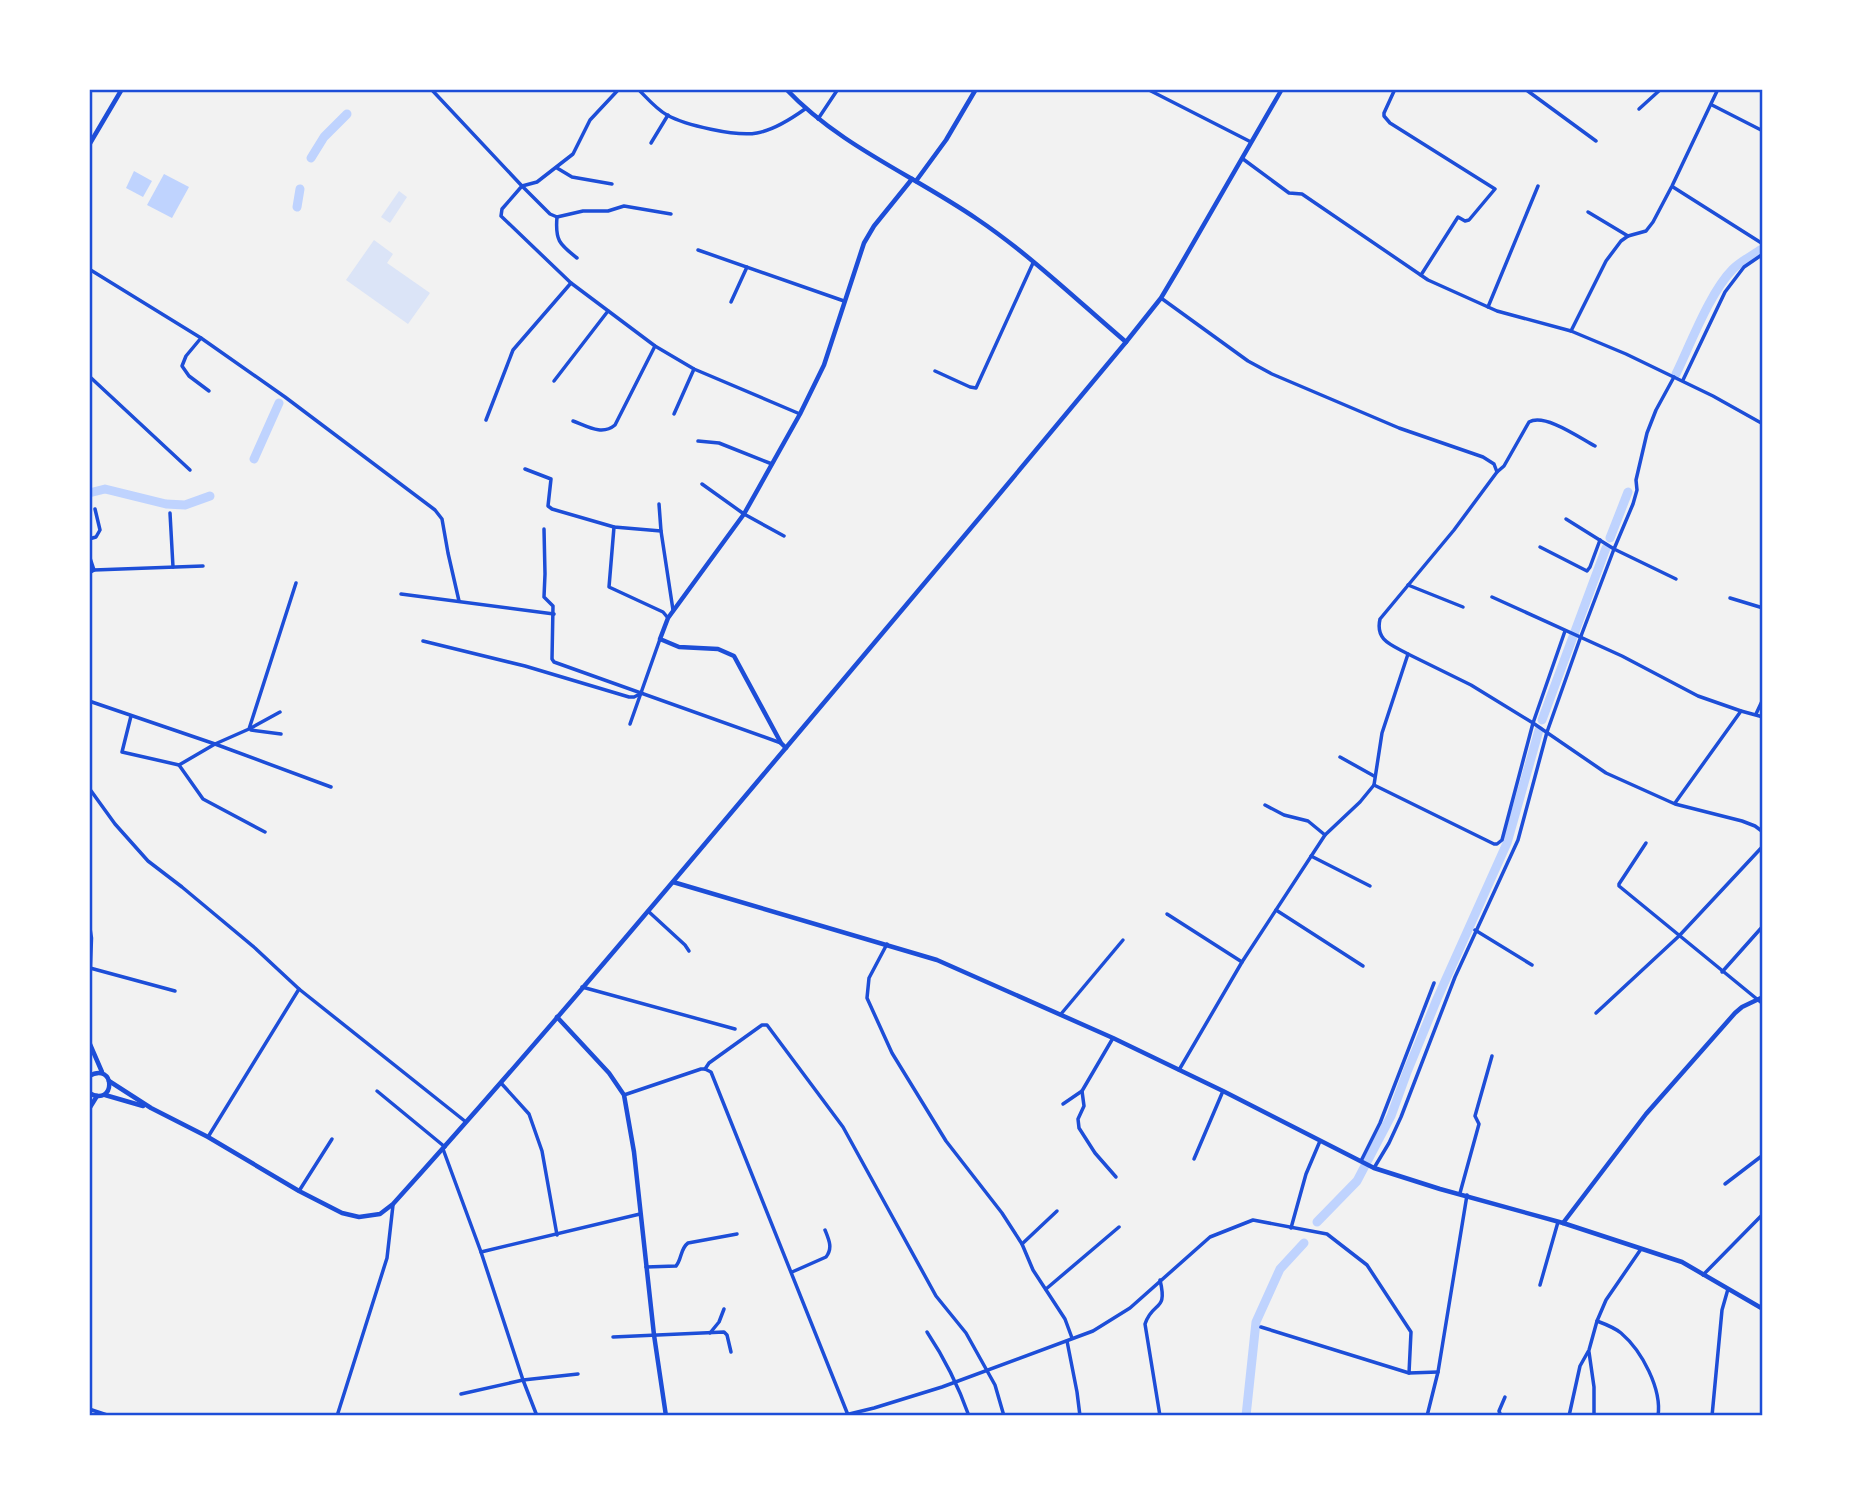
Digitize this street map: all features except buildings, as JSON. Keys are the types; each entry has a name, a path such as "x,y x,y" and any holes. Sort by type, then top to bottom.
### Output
{"street":[{"path":"89,145 122,89"},
{"path":"431,89 550,214 557,217 583,211 608,211 624,206 671,214"},
{"path":"619,89 590,120 573,154 537,182 522,186 502,209 501,216 571,283 654,346 694,369 800,414"},
{"path":"638,89 668,115 696,125 750,134 760,133 792,119 805,109"},
{"path":"786,89 805,109 859,148 977,219 1014,246 1126,342"},
{"path":"818,119 838,89"},
{"path":"630,724 668,618 744,514 774,465 824,365 864,243 874,226 946,140 976,89"},
{"path":"1147,89 1253,143"},
{"path":"89,1042 102,1073 109,1081 151,1108 208,1137 299,1191 342,1213 359,1217 380,1214 393,1204 673,882 1126,342 1161,298 1282,89"},
{"path":"1395,89 1384,113 1390,123 1495,189 1469,220 1458,217 1420,275"},
{"path":"1524,89 1597,141"},
{"path":"1639,109 1661,89"},
{"path":"1571,331 1606,261 1621,241 1646,231 1653,222 1718,89"},
{"path":"1711,104 1763,131"},
{"path":"651,143 668,115"},
{"path":"1243,159 1289,193 1303,194 1420,275 1488,307 1571,331 1682,380 1763,424"},
{"path":"557,168 572,177 612,184"},
{"path":"1488,307 1538,186"},
{"path":"1672,186 1762,243"},
{"path":"1588,212 1628,236"},
{"path":"557,217 557,239 576,258"},
{"path":"698,250 844,301"},
{"path":"1682,380 1725,292 1744,267 1763,254"},
{"path":"935,371 976,388 1033,263"},
{"path":"731,302 747,267"},
{"path":"89,269 201,338 285,397 435,510 442,519 460,601"},
{"path":"486,419 513,350 571,283"},
{"path":"1161,298 1259,368 1398,428 1483,457 1494,464 1497,472"},
{"path":"554,381 608,310"},
{"path":"201,338 186,356 182,366 189,376 209,391"},
{"path":"573,421 600,431 608,431 615,425 654,346"},
{"path":"674,414 694,369"},
{"path":"89,376 190,470"},
{"path":"1374,1168 1401,1117 1475,930 1518,840 1547,733 1581,636 1633,504 1647,433 1674,377"},
{"path":"1595,446 1550,422 1532,419 1504,466 1379,623 1379,632 1383,639 1408,654 1471,685 1533,723 1606,773 1675,804 1742,821 1763,832"},
{"path":"698,441 719,443 774,465"},
{"path":"525,469 551,479 549,508 614,527 661,531"},
{"path":"702,484 744,514 784,536"},
{"path":"659,504 673,610"},
{"path":"89,539 96,537 100,530 95,509"},
{"path":"170,513 173,567"},
{"path":"1566,519 1614,549 1676,579"},
{"path":"614,527 610,587 663,612 668,618"},
{"path":"544,529 544,597 554,606 554,662 780,743 786,748"},
{"path":"1540,547 1587,570 1601,540"},
{"path":"89,555 92,572 203,566"},
{"path":"249,729 296,583"},
{"path":"1408,585 1463,607"},
{"path":"401,594 554,614"},
{"path":"1492,597 1581,636 1698,696 1763,717"},
{"path":"1730,597 1763,608"},
{"path":"1374,785 1483,839 1497,844 1502,840 1533,723 1565,631"},
{"path":"660,639 679,647 718,649 734,656 780,743"},
{"path":"423,642 525,666 634,698 642,693"},
{"path":"1179,1070 1242,962 1325,835 1374,785 1382,733 1408,654"},
{"path":"1756,714 1763,699"},
{"path":"89,701 331,787"},
{"path":"1675,804 1741,711"},
{"path":"180,765 215,744 280,712"},
{"path":"131,716 122,752 180,765 203,799 265,832"},
{"path":"249,729 281,734"},
{"path":"1340,757 1374,776"},
{"path":"89,788 115,824 148,861 255,948 299,989 466,1122"},
{"path":"1265,805 1312,823 1325,835"},
{"path":"1646,843 1619,886 1722,972 1761,1000"},
{"path":"1596,1013 1679,936 1763,846"},
{"path":"1311,856 1370,886"},
{"path":"673,882 937,960 1113,1038 1374,1168 1560,1222 1682,1262 1763,1309"},
{"path":"1276,910 1363,966"},
{"path":"648,911 689,950"},
{"path":"1167,914 1242,962"},
{"path":"89,925 89,994"},
{"path":"1722,972 1763,926"},
{"path":"1475,930 1532,965"},
{"path":"1061,1014 1123,940"},
{"path":"887,944 869,978 867,998 892,1053 946,1141 1002,1213 1022,1244 1033,1270 1065,1319 1072,1338"},
{"path":"90,968 175,991"},
{"path":"1362,1162 1434,984"},
{"path":"582,987 735,1029"},
{"path":"208,1137 299,989"},
{"path":"1540,1285 1560,1222 1646,1114 1735,1013 1742,1007 1761,1000"},
{"path":"557,1017 609,1073 624,1095 634,1153 654,1335 666,1416"},
{"path":"624,1095 705,1069 709,1063 762,1025 767,1025 843,1127 936,1296 967,1334 995,1385 1003,1416"},
{"path":"1063,1104 1082,1091 1113,1038"},
{"path":"1460,1193 1479,1124 1475,1116 1492,1056"},
{"path":"705,1069 713,1075 848,1415"},
{"path":"89,1076 102,1073"},
{"path":"89,1093 97,1096 104,1094 109,1089 109,1081"},
{"path":"501,1083 529,1114 542,1151 557,1235"},
{"path":"377,1091 444,1148 537,1416"},
{"path":"1082,1091 1084,1106 1078,1119 1079,1128 1095,1153 1116,1177"},
{"path":"1194,1159 1223,1091"},
{"path":"104,1094 151,1108"},
{"path":"89,1109 97,1096"},
{"path":"299,1191 332,1139"},
{"path":"1291,1228 1306,1174 1320,1141"},
{"path":"1726,1184 1763,1155"},
{"path":"1427,1416 1438,1372 1467,1195"},
{"path":"338,1415 387,1258 393,1204"},
{"path":"1022,1244 1057,1211"},
{"path":"481,1252 640,1214"},
{"path":"1703,1275 1763,1214"},
{"path":"841,1416 942,1387 1093,1331 1130,1308 1210,1237 1253,1220 1327,1234 1367,1265 1411,1332 1409,1374"},
{"path":"1045,1289 1119,1227"},
{"path":"792,1272 826,1257 830,1252 825,1230"},
{"path":"646,1267 676,1266 683,1248 688,1243 737,1234"},
{"path":"1569,1416 1580,1366 1597,1321 1606,1300 1640,1249"},
{"path":"1160,1280 1163,1300 1145,1324 1160,1416"},
{"path":"1712,1416 1722,1310 1728,1289"},
{"path":"710,1333 719,1322 724,1309"},
{"path":"1597,1321 1619,1331 1636,1348 1653,1381 1660,1402 1658,1416"},
{"path":"1261,1327 1409,1374 1438,1372"},
{"path":"613,1337 724,1332 731,1352"},
{"path":"926,1332 956,1381 969,1416"},
{"path":"1067,1341 1080,1416"},
{"path":"1588,1350 1594,1387 1594,1416"},
{"path":"461,1394 523,1380 578,1374"},
{"path":"1501,1416 1499,1411 1505,1397"},
{"path":"89,1409 110,1416"}],"shaded area":[{"path":"399,191 407,197 390,223 381,217"},
{"path":"374,240 393,254 387,263 430,293 408,324 346,280"}],"water":[{"path":"134,171 152,181 143,197 126,188"},
{"path":"164,174 189,187 172,218 147,205"}],"waterway":[{"path":"311,158 324,137 347,114"},
{"path":"297,207 300,189"},
{"path":"1676,374 1716,291 1736,266 1760,250"},
{"path":"254,459 279,403"},
{"path":"89,493 105,489 166,504 185,505 210,496"},
{"path":"1610,538 1628,492"},
{"path":"1542,720 1606,548"},
{"path":"1317,1222 1357,1181 1391,1116 1437,999 1507,843 1539,730"},
{"path":"1246,1416 1256,1322 1280,1269 1304,1243"}]}
